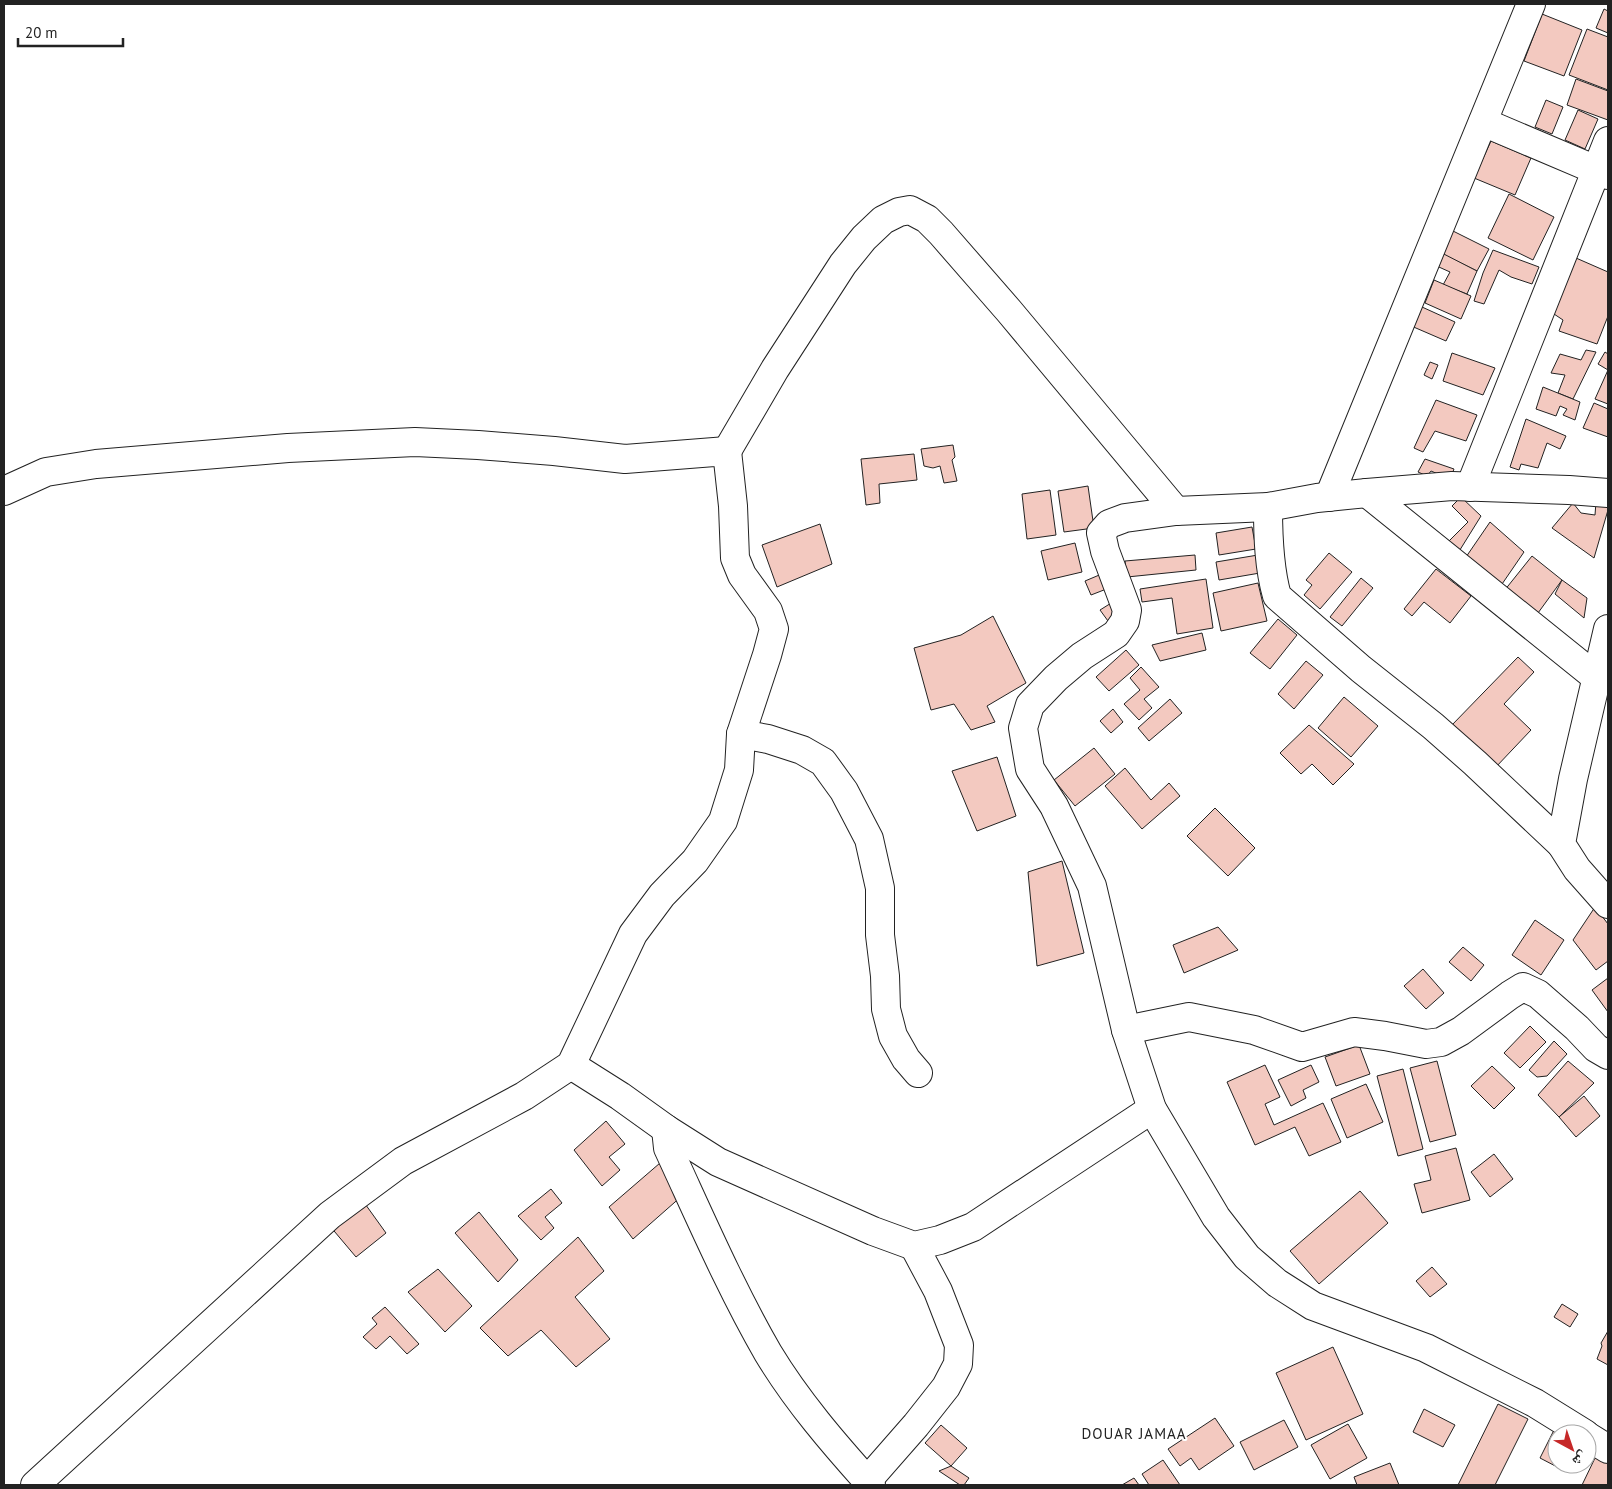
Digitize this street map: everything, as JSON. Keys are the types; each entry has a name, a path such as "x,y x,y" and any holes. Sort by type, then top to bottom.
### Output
{"street":[{"path":"1329,497 1531,4"},
{"path":"1482,122 1602,172"},
{"path":"1470,487 1602,172 1608,141"},
{"path":"35,1485 330,1215 403,1161 524,1096 571,1065 633,934 662,896 695,861 723,821 739,770 740,734 774,629 768,611 742,575 735,558 733,506 727,451 775,369 843,264 864,238 883,220 898,212 910,210 927,219 1010,311 1176,511"},
{"path":"4,491 46,472 96,464 288,448 415,442 497,446 625,459 727,451"},
{"path":"1568,1424 1535,1403 1434,1352 1313,1306 1277,1283 1247,1257 1216,1217 1152,1109 1126,1030 1092,886 1054,806 1030,769 1022,728 1030,705 1056,678 1082,656 1116,634 1125,621 1127,610 1105,551 1101,533 1110,524 1125,518 1176,511 1268,507 1329,497 1452,486 1569,490 1608,494"},
{"path":"1367,493 1597,678"},
{"path":"1268,507 1268,532 1273,581 1277,596 1361,669 1433,726 1475,763 1561,844 1578,869 1608,904"},
{"path":"1561,844 1573,779 1608,628"},
{"path":"740,734 768,738 802,750 823,762 844,791 869,839 880,888 880,935 885,976 886,1009 893,1036 906,1059 918,1073"},
{"path":"1126,1030 1189,1017 1254,1030 1302,1047 1354,1032 1426,1044 1440,1042 1461,1031 1510,994 1523,987 1538,994 1577,1028 1596,1048 1608,1056"},
{"path":"571,1065 718,1162 873,1231 914,1246 940,1240 973,1227 1152,1109"},
{"path":"666,1129 668,1148 719,1259 769,1353 819,1425 869,1483 946,1387 958,1364 959,1345 938,1291 914,1246"},
{"path":"1597,1442 1608,1449"}],"building":[{"path":"1604,9 1608,11 1608,33 1596,28"},
{"path":"1542,14 1582,30 1564,76 1524,61"},
{"path":"1587,29 1608,37 1608,90 1569,75"},
{"path":"1576,79 1608,91 1608,120 1567,105"},
{"path":"1546,100 1563,107 1552,134 1535,127"},
{"path":"1578,110 1598,119 1585,149 1565,140"},
{"path":"1491,141 1531,158 1515,195 1474,178"},
{"path":"1509,194 1554,217 1533,260 1488,238"},
{"path":"1443,226 1489,249 1477,271 1432,249"},
{"path":"1436,250 1477,271 1467,294 1443,285 1450,272 1430,263"},
{"path":"1493,250 1539,267 1532,284 1511,277 1499,270 1484,304 1474,301"},
{"path":"1576,258 1608,272 1608,316 1597,344 1559,331 1563,320 1551,312"},
{"path":"1434,280 1471,296 1461,319 1425,303"},
{"path":"1411,302 1455,322 1446,341 1402,322"},
{"path":"1586,350 1596,352 1573,399 1558,393 1565,375 1551,373 1560,354 1581,360"},
{"path":"1605,352 1608,354 1608,370 1598,364"},
{"path":"1452,353 1495,368 1483,395 1443,381"},
{"path":"1430,362 1438,365 1432,379 1424,375"},
{"path":"1608,370 1608,404 1595,399"},
{"path":"1543,387 1580,402 1575,420 1563,415 1567,409 1560,406 1556,416 1536,409"},
{"path":"1436,400 1477,415 1466,441 1435,431 1423,452 1414,448"},
{"path":"1594,403 1608,409 1608,437 1583,428"},
{"path":"1526,419 1566,436 1560,449 1547,443 1538,468 1521,464 1519,470 1510,467"},
{"path":"953,445 955,457 952,460 957,481 944,483 940,466 933,468 924,466 921,449"},
{"path":"914,454 917,480 879,484 880,503 866,505 861,459"},
{"path":"1425,459 1454,469 1450,479 1431,471 1427,476 1418,472"},
{"path":"1088,486 1094,528 1064,532 1058,491"},
{"path":"1050,490 1056,535 1027,539 1022,494"},
{"path":"1461,497 1481,516 1458,553 1448,542 1468,522 1452,506"},
{"path":"1596,502 1608,502 1608,510 1594,558 1552,528 1573,503 1581,513 1595,515"},
{"path":"1490,522 1524,552 1500,587 1466,557"},
{"path":"820,524 832,564 777,587 762,545"},
{"path":"1252,527 1256,549 1219,555 1216,533"},
{"path":"1075,543 1082,572 1048,580 1041,551"},
{"path":"1329,553 1352,572 1320,609 1304,595 1312,585 1306,580"},
{"path":"1195,555 1196,570 1127,577 1125,561"},
{"path":"1258,555 1260,573 1219,580 1216,562"},
{"path":"1532,556 1562,580 1538,613 1504,591"},
{"path":"1436,569 1471,596 1450,623 1424,602 1412,616 1404,609"},
{"path":"1104,573 1109,588 1091,595 1085,581"},
{"path":"1361,578 1373,588 1342,626 1330,617"},
{"path":"1206,579 1213,628 1177,634 1172,598 1142,602 1140,589"},
{"path":"1562,580 1587,598 1584,618 1555,594"},
{"path":"1258,583 1267,621 1221,631 1213,593"},
{"path":"1116,600 1123,611 1108,621 1100,610"},
{"path":"993,616 1026,683 987,706 995,722 971,730 954,704 931,710 914,648 961,635"},
{"path":"1278,619 1297,635 1270,669 1250,653"},
{"path":"1202,633 1206,650 1160,661 1152,645"},
{"path":"1126,650 1139,665 1109,691 1096,677"},
{"path":"1518,657 1534,672 1504,704 1531,730 1495,768 1451,726"},
{"path":"1306,661 1323,675 1294,709 1278,694"},
{"path":"1141,667 1159,687 1144,699 1152,708 1139,720 1124,704 1140,690 1130,678"},
{"path":"1344,697 1378,726 1351,757 1318,728"},
{"path":"1170,699 1182,713 1149,741 1138,728"},
{"path":"1113,709 1123,722 1111,733 1100,721"},
{"path":"1309,725 1354,764 1333,785 1312,764 1301,774 1280,753"},
{"path":"1094,748 1115,774 1075,806 1054,780"},
{"path":"997,757 1016,816 977,831 952,771"},
{"path":"1125,768 1151,800 1169,783 1180,796 1142,829 1105,786"},
{"path":"1215,808 1255,848 1228,876 1187,836"},
{"path":"1062,861 1084,953 1037,966 1028,872"},
{"path":"1595,907 1608,924 1608,961 1596,970 1573,940"},
{"path":"1535,920 1564,940 1541,975 1512,955"},
{"path":"1218,927 1238,950 1184,973 1173,945"},
{"path":"1463,947 1484,965 1471,981 1449,962"},
{"path":"1423,969 1444,993 1426,1009 1404,986"},
{"path":"1608,978 1608,1012 1592,990"},
{"path":"1530,1026 1546,1042 1520,1068 1504,1053"},
{"path":"1554,1041 1567,1054 1547,1076 1537,1077 1529,1070"},
{"path":"1359,1045 1370,1074 1336,1086 1325,1057"},
{"path":"1437,1061 1456,1135 1430,1142 1410,1068"},
{"path":"1568,1061 1594,1083 1559,1117 1538,1095"},
{"path":"1265,1065 1280,1097 1265,1104 1274,1125 1323,1103 1341,1142 1309,1156 1295,1127 1255,1145 1227,1082"},
{"path":"1311,1065 1319,1082 1303,1090 1306,1098 1291,1106 1278,1080"},
{"path":"1492,1066 1515,1088 1494,1109 1471,1086"},
{"path":"1403,1069 1423,1149 1398,1156 1377,1076"},
{"path":"1366,1084 1383,1122 1347,1138 1331,1099"},
{"path":"1584,1096 1600,1116 1576,1137 1559,1117"},
{"path":"606,1121 625,1144 609,1157 620,1170 602,1186 574,1150"},
{"path":"1456,1148 1470,1200 1422,1213 1414,1184 1431,1180 1425,1156"},
{"path":"1494,1154 1513,1179 1490,1197 1471,1172"},
{"path":"660,1163 683,1195 633,1239 609,1207"},
{"path":"551,1189 562,1203 545,1217 554,1228 541,1240 518,1216"},
{"path":"1360,1191 1388,1223 1319,1284 1290,1251"},
{"path":"363,1201 386,1233 356,1257 329,1225"},
{"path":"479,1212 518,1260 498,1282 455,1233"},
{"path":"578,1237 604,1271 575,1297 610,1339 576,1367 541,1330 508,1356 480,1328"},
{"path":"1432,1267 1447,1284 1430,1297 1416,1281"},
{"path":"438,1269 472,1306 445,1332 408,1292"},
{"path":"1562,1304 1578,1314 1570,1327 1554,1317"},
{"path":"385,1307 419,1344 407,1354 390,1336 376,1349 363,1337 377,1324 372,1318"},
{"path":"1608,1331 1608,1365 1597,1359 1602,1346 1601,1343"},
{"path":"1333,1347 1363,1414 1306,1440 1276,1373"},
{"path":"1498,1404 1528,1419 1495,1485 1458,1485"},
{"path":"1424,1409 1455,1425 1443,1447 1413,1432"},
{"path":"1215,1418 1234,1446 1199,1470 1191,1458 1180,1466 1168,1449"},
{"path":"1284,1420 1298,1447 1254,1470 1240,1442"},
{"path":"1348,1424 1367,1458 1330,1479 1311,1445"},
{"path":"941,1425 967,1448 951,1466 925,1443"},
{"path":"1547,1444 1547,1462 1540,1458"},
{"path":"1597,1457 1608,1463 1608,1485 1582,1485 1587,1474 1597,1474"},
{"path":"1163,1460 1180,1485 1149,1485 1142,1474"},
{"path":"1390,1463 1399,1485 1357,1485 1354,1477"},
{"path":"951,1466 969,1478 964,1485 960,1485 939,1471"},
{"path":"1134,1478 1139,1485 1122,1485"}],"district":[{"name":"DOUAR JAMAA","path":"1134,1434"}]}
